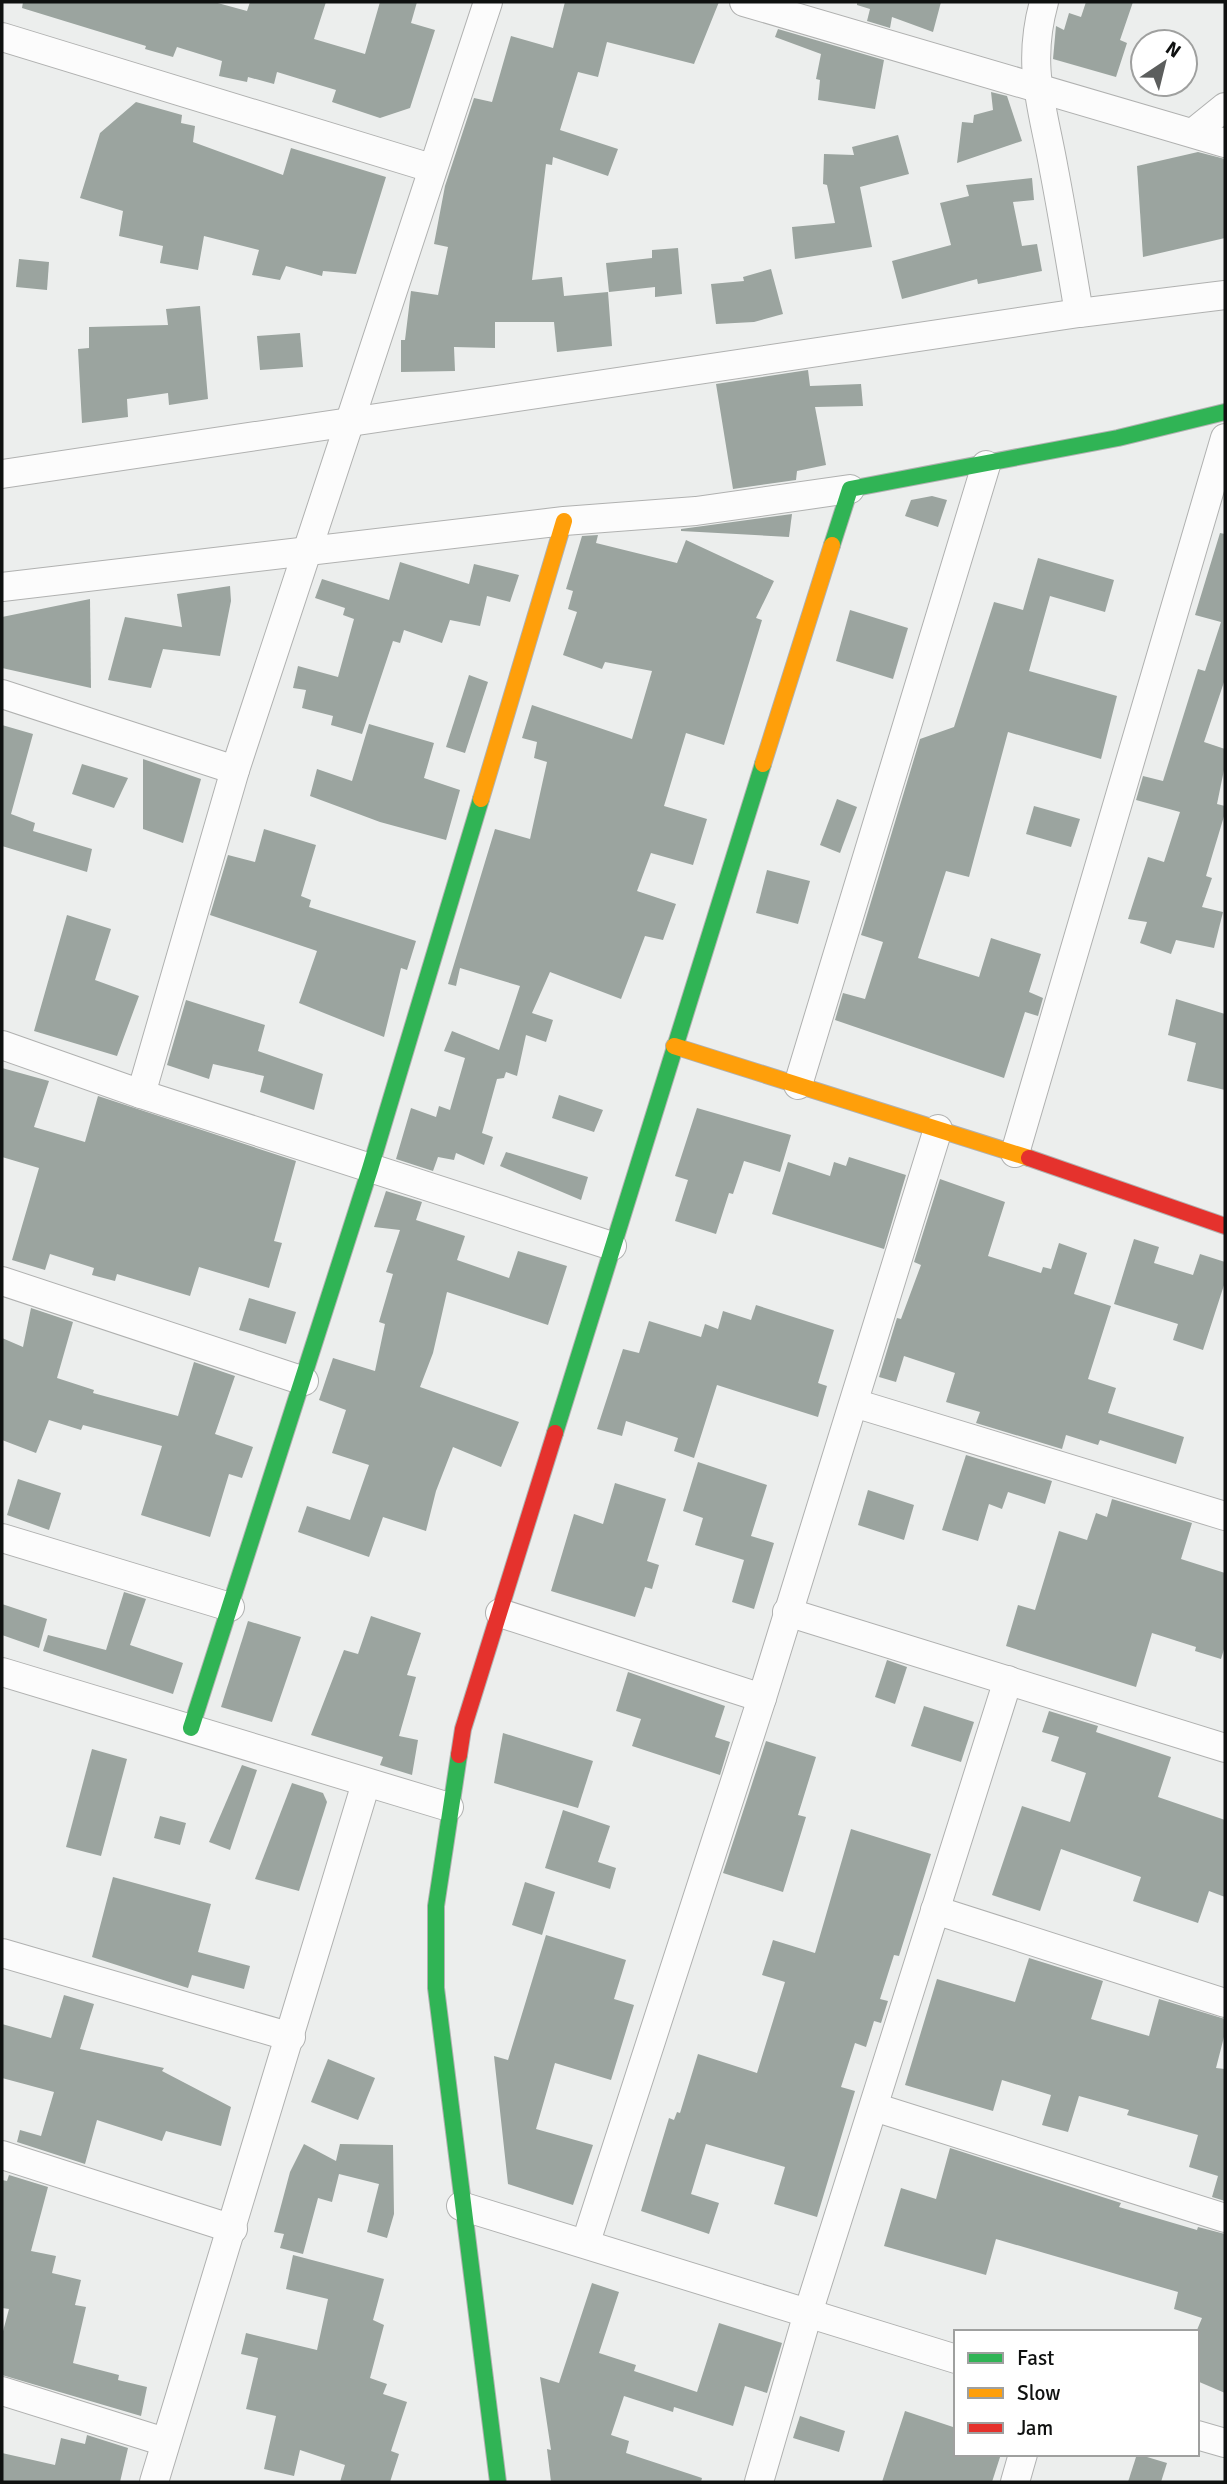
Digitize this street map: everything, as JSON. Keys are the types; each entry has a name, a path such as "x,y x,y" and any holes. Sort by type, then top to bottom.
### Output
{"main road":[{"path":"498,2482 461,2206 436,1988 436,1906 449,1807 463,1728 850,489 986,465 1225,412"},
{"path":"191,1728 370,1169 564,521"},
{"path":"674,1046 1015,1153 1225,1226"}],"street":[{"path":"141,1094 235,769 431,168 488,2"},
{"path":"744,2 1225,143"},
{"path":"1044,2 1035,32 1036,88 1054,166 1079,313"},
{"path":"2,37 431,168"},
{"path":"1194,132 1225,107"},
{"path":"2,474 1079,313 1225,295"},
{"path":"1015,1153 1225,438"},
{"path":"798,1085 986,465"},
{"path":"2,587 564,521 696,511 850,489"},
{"path":"2,694 235,769"},
{"path":"2,1045 141,1094 612,1246"},
{"path":"586,2242 762,1698 938,1129"},
{"path":"2,1281 304,1381"},
{"path":"854,1403 1225,1516"},
{"path":"2,1538 230,1607"},
{"path":"787,1612 1225,1748"},
{"path":"500,1613 762,1698"},
{"path":"2,1672 449,1807"},
{"path":"759,2482 808,2314 1008,1680"},
{"path":"153,2482 233,2229 366,1783"},
{"path":"934,1910 1225,2003"},
{"path":"2,1953 291,2038"},
{"path":"874,2107 1225,2218"},
{"path":"2,2155 233,2229"},
{"path":"461,2206 586,2242 954,2358"},
{"path":"2,2391 165,2442"},
{"path":"1199,2436 1225,2444"},
{"path":"1015,2482 1022,2456"}],"building":[{"path":"23,2 214,2 247,11 250,2 326,2 314,39 365,54 380,2 417,2 411,23 435,30 410,108 380,118 332,102 336,90 277,72 274,84 248,77 247,82 219,76 222,61 177,47 173,57 145,49 146,46 22,8"},
{"path":"565,2 719,2 694,64 607,42 598,77 578,72 560,130 618,149 608,176 553,157 552,165 546,164 532,280 562,277 564,296 608,292 612,346 557,352 554,322 495,322 495,348 454,347 455,371 401,372 401,340 405,340 411,291 438,295 448,247 434,244 445,186 474,98 492,102 511,36 553,48"},
{"path":"857,2 941,2 933,32 892,17 890,28 867,21 870,9 857,5"},
{"path":"1086,2 1133,2 1120,40 1127,43 1116,77 1053,59 1056,26 1064,30 1069,13 1081,17"},
{"path":"778,29 884,60 875,109 818,100 820,80 816,79 821,54 775,37"},
{"path":"991,92 1007,96 1022,141 957,163 962,122 973,123 974,115 993,110"},
{"path":"136,102 182,115 181,123 195,126 193,142 283,175 291,148 386,177 356,274 323,271 322,276 286,266 280,280 252,275 259,250 204,236 198,270 160,263 163,246 119,236 123,211 80,198 100,133"},
{"path":"898,135 909,174 860,187 872,247 795,259 792,227 835,223 827,185 823,184 824,154 854,155 852,147"},
{"path":"1198,152 1225,159 1225,238 1143,257 1137,166"},
{"path":"1032,178 1034,200 1013,202 1022,246 1037,244 1042,271 978,284 977,279 902,299 892,261 951,245 940,203 969,196 966,185"},
{"path":"678,248 682,294 655,297 655,287 609,292 606,263 652,258 652,250"},
{"path":"19,259 49,262 47,290 16,287"},
{"path":"771,269 783,314 754,322 716,324 711,284 744,281 743,277"},
{"path":"200,306 208,399 169,405 168,393 127,399 128,417 82,423 78,349 89,348 89,327 168,325 166,309"},
{"path":"300,333 303,367 260,370 257,336"},
{"path":"808,370 810,386 861,384 863,406 815,407 826,465 797,471 796,480 733,489 716,384"},
{"path":"932,496 947,500 938,527 905,516 911,500"},
{"path":"792,514 789,537 681,531 681,529"},
{"path":"1220,533 1225,534 1225,679 1204,742 1225,749 1225,765 1217,804 1225,806 1225,813 1206,876 1212,878 1202,907 1223,912 1214,948 1176,940 1171,954 1140,943 1147,922 1128,919 1148,857 1164,862 1180,812 1136,800 1143,776 1163,781 1198,669 1205,671 1221,622 1195,615"},
{"path":"598,535 596,543 677,563 686,540 774,581 756,618 762,620 724,745 686,733 664,806 707,819 693,865 651,853 637,891 676,904 663,940 645,936 621,999 550,972 532,1013 553,1020 546,1042 526,1035 517,1076 506,1072 504,1078 497,1079 482,1133 493,1137 484,1165 456,1153 454,1160 438,1157 433,1171 396,1159 411,1108 436,1117 439,1106 450,1110 465,1058 444,1051 452,1031 499,1050 520,986 460,968 456,986 448,984 495,829 530,839 547,762 534,758 537,742 522,738 532,705 632,739 652,671 605,662 602,669 563,655 577,612 568,609 573,591 566,589 582,536"},
{"path":"1038,558 1114,580 1105,612 1050,596 1029,671 1117,696 1101,759 1008,732 969,877 946,871 918,958 979,977 991,938 1041,954 1029,992 1043,998 1038,1016 1025,1012 1004,1078 835,1020 843,993 865,999 883,942 861,935 920,739 954,727 994,602 1023,610"},
{"path":"400,562 469,584 474,564 519,575 510,602 487,596 480,626 450,620 442,643 404,630 400,643 393,641 362,734 331,725 333,716 302,708 306,690 293,688 298,666 338,677 354,619 343,615 345,608 315,598 322,579 389,600"},
{"path":"230,586 231,601 220,656 163,649 151,688 108,680 125,617 182,627 177,594"},
{"path":"90,599 91,688 2,668 2,617"},
{"path":"850,610 908,628 893,679 836,661"},
{"path":"469,675 488,682 465,753 446,747"},
{"path":"369,724 434,743 424,778 460,790 446,840 380,822 310,796 317,769 352,781"},
{"path":"2,725 33,734 11,814 35,823 33,831 92,849 87,872 2,846"},
{"path":"143,759 201,779 183,843 143,829"},
{"path":"82,764 128,778 114,808 72,794"},
{"path":"837,799 857,807 840,853 820,845"},
{"path":"1034,806 1080,819 1071,847 1026,834"},
{"path":"264,829 316,845 301,896 311,900 309,907 416,941 407,970 401,968 384,1037 299,1003 317,951 210,915 228,855 255,862"},
{"path":"767,870 810,881 798,924 756,913"},
{"path":"67,915 111,929 95,980 139,996 117,1056 34,1031"},
{"path":"1176,999 1225,1014 1225,1090 1187,1081 1196,1043 1168,1035"},
{"path":"186,1000 265,1025 258,1051 323,1074 314,1110 260,1092 264,1076 213,1064 209,1079 167,1065"},
{"path":"2,1068 49,1081 34,1127 85,1142 98,1096 296,1161 274,1241 282,1243 269,1288 199,1267 190,1296 117,1274 115,1281 92,1275 94,1268 50,1254 45,1270 12,1260 39,1168 2,1157"},
{"path":"559,1095 603,1110 594,1132 552,1118"},
{"path":"697,1108 791,1135 780,1172 744,1161 733,1194 729,1193 716,1234 675,1221 688,1180 675,1176"},
{"path":"506,1152 588,1177 581,1200 500,1166"},
{"path":"849,1157 906,1175 884,1249 772,1214 788,1162 830,1176 834,1162 846,1166"},
{"path":"940,1179 1005,1202 988,1256 1041,1273 1043,1267 1051,1269 1059,1243 1087,1253 1074,1294 1111,1306 1088,1379 1116,1388 1108,1413 1184,1437 1176,1464 1100,1440 1098,1445 1066,1435 1062,1449 976,1423 980,1412 946,1402 955,1373 904,1356 896,1382 879,1377 897,1318 901,1319 921,1265 914,1262"},
{"path":"386,1191 422,1202 416,1220 465,1236 457,1260 509,1278 518,1251 567,1266 548,1325 447,1292 433,1353 420,1387 519,1422 501,1467 453,1447 436,1491 426,1531 383,1517 369,1557 298,1532 307,1506 350,1520 369,1465 332,1453 346,1410 319,1400 333,1358 375,1371 385,1324 379,1322 393,1274 386,1272 400,1230 374,1227"},
{"path":"1134,1239 1159,1247 1154,1263 1193,1275 1200,1254 1225,1262 1225,1282 1203,1350 1173,1340 1178,1324 1114,1304"},
{"path":"249,1298 296,1312 286,1344 239,1330"},
{"path":"756,1305 834,1330 818,1383 827,1386 818,1417 717,1385 694,1458 674,1451 678,1438 626,1421 622,1436 597,1429 623,1349 639,1353 649,1321 701,1337 705,1324 718,1329 723,1311 751,1320"},
{"path":"31,1308 73,1322 57,1378 94,1390 93,1393 178,1416 194,1362 235,1376 215,1434 253,1447 242,1478 229,1474 210,1537 141,1515 162,1446 83,1425 81,1430 49,1420 36,1453 2,1440 2,1338 23,1347"},
{"path":"966,1455 1052,1481 1045,1504 1008,1492 1002,1509 989,1504 978,1541 942,1530"},
{"path":"698,1462 767,1485 751,1536 774,1543 754,1609 732,1602 744,1560 695,1545 703,1518 683,1511"},
{"path":"18,1479 61,1493 49,1530 7,1515"},
{"path":"615,1483 666,1499 647,1561 659,1565 652,1589 645,1587 635,1617 551,1591 574,1514 603,1524"},
{"path":"868,1490 914,1505 904,1540 858,1525"},
{"path":"1112,1499 1192,1523 1181,1559 1225,1573 1225,1646 1221,1659 1195,1651 1196,1647 1152,1633 1136,1687 1006,1646 1018,1605 1035,1610 1059,1531 1087,1540 1096,1513 1107,1517"},
{"path":"124,1592 146,1599 130,1645 183,1663 173,1694 43,1651 48,1635 106,1650"},
{"path":"2,1604 47,1619 39,1648 2,1635"},
{"path":"371,1616 421,1633 407,1675 416,1677 399,1736 418,1740 412,1775 380,1765 383,1757 311,1735 344,1650 358,1654"},
{"path":"248,1621 301,1637 272,1722 221,1707"},
{"path":"887,1660 907,1667 895,1704 875,1697"},
{"path":"628,1672 725,1706 715,1737 730,1742 720,1775 632,1746 641,1719 616,1711"},
{"path":"924,1706 974,1722 961,1762 911,1746"},
{"path":"1049,1711 1098,1726 1096,1732 1171,1757 1158,1797 1225,1820 1225,1897 1209,1891 1198,1923 1133,1901 1141,1877 1061,1849 1040,1911 992,1895 1022,1806 1070,1822 1086,1773 1051,1761 1059,1737 1042,1732"},
{"path":"503,1733 593,1761 578,1808 494,1783"},
{"path":"766,1741 816,1757 798,1815 806,1817 783,1892 723,1873"},
{"path":"92,1749 127,1759 101,1856 66,1847"},
{"path":"242,1765 257,1770 230,1850 209,1842"},
{"path":"292,1783 323,1793 327,1802 299,1891 255,1879"},
{"path":"563,1810 610,1826 598,1862 616,1868 610,1889 545,1868"},
{"path":"160,1816 186,1823 180,1845 154,1838"},
{"path":"851,1829 931,1854 899,1956 894,1955 880,1999 888,2001 881,2023 874,2021 866,2047 855,2043 841,2087 855,2091 817,2217 774,2204 785,2167 706,2144 691,2194 719,2203 709,2234 641,2211 669,2118 674,2120 677,2112 680,2113 698,2054 757,2073 785,1982 762,1975 773,1940 815,1953"},
{"path":"113,1877 211,1904 198,1952 250,1966 244,1989 192,1975 188,1988 92,1957"},
{"path":"525,1882 555,1892 542,1935 512,1925"},
{"path":"546,1935 626,1960 614,1999 634,2005 611,2080 555,2063 536,2129 593,2145 573,2205 508,2184 494,2056 508,2060"},
{"path":"1029,1958 1103,1981 1091,2019 1149,2036 1159,1999 1225,2019 1225,2033 1216,2068 1225,2069 1225,2201 1212,2197 1218,2176 1189,2167 1198,2135 1127,2115 1129,2110 1079,2096 1068,2132 1042,2125 1051,2095 1002,2080 993,2111 905,2085 937,1979 1015,2002"},
{"path":"64,1995 94,2004 80,2049 164,2068 162,2071 231,2107 221,2146 166,2131 162,2141 97,2120 85,2164 17,2142 20,2130 41,2136 54,2092 2,2078 2,2024 51,2038"},
{"path":"328,2059 375,2078 358,2120 311,2102"},
{"path":"304,2144 336,2161 340,2144 393,2145 394,2214 387,2238 367,2232 379,2184 339,2174 332,2202 318,2198 303,2254 280,2248 284,2234 274,2232 290,2172"},
{"path":"950,2148 1121,2203 1119,2207 1197,2230 1198,2227 1225,2234 1225,2393 1199,2382 1197,2330 1202,2318 1174,2309 1178,2292 996,2239 986,2275 884,2246 901,2188 936,2199"},
{"path":"9,2175 48,2187 31,2251 56,2256 52,2273 81,2280 75,2305 86,2307 73,2363 119,2375 118,2380 147,2387 141,2416 2,2375 2,2335 9,2309 2,2308 2,2180 7,2181"},
{"path":"293,2255 384,2279 373,2320 384,2325 370,2378 387,2384 383,2394 407,2402 391,2451 399,2454 390,2482 340,2482 345,2465 300,2450 294,2476 264,2469 276,2416 246,2409 258,2358 241,2354 246,2333 317,2350 328,2299 286,2289"},
{"path":"592,2283 619,2292 599,2353 636,2365 634,2371 697,2392 719,2323 782,2343 767,2393 745,2386 733,2426 674,2407 673,2412 624,2396 611,2435 629,2441 626,2453 702,2478 701,2482 551,2482 547,2449 551,2450 540,2377 559,2383"},
{"path":"905,2411 954,2427 954,2456 1000,2456 992,2482 882,2482"},
{"path":"800,2416 845,2431 839,2452 793,2438"},
{"path":"87,2435 128,2448 120,2482 2,2482 2,2453 55,2465 61,2438 85,2444"},
{"path":"1136,2456 1167,2463 1161,2482 1128,2482"}],"traffic: fast":[{"path":"832,545 850,489 1118,438 1225,412"},
{"path":"555,1433 763,764"},
{"path":"191,1728 370,1169 481,799"},
{"path":"459,1755 436,1906 436,1988 498,2482"}],"traffic: slow":[{"path":"481,799 564,521"},
{"path":"763,764 832,545"},
{"path":"674,1046 1029,1158"}],"traffic: jam":[{"path":"1029,1158 1225,1226"},
{"path":"459,1755 463,1729 555,1433"}]}
